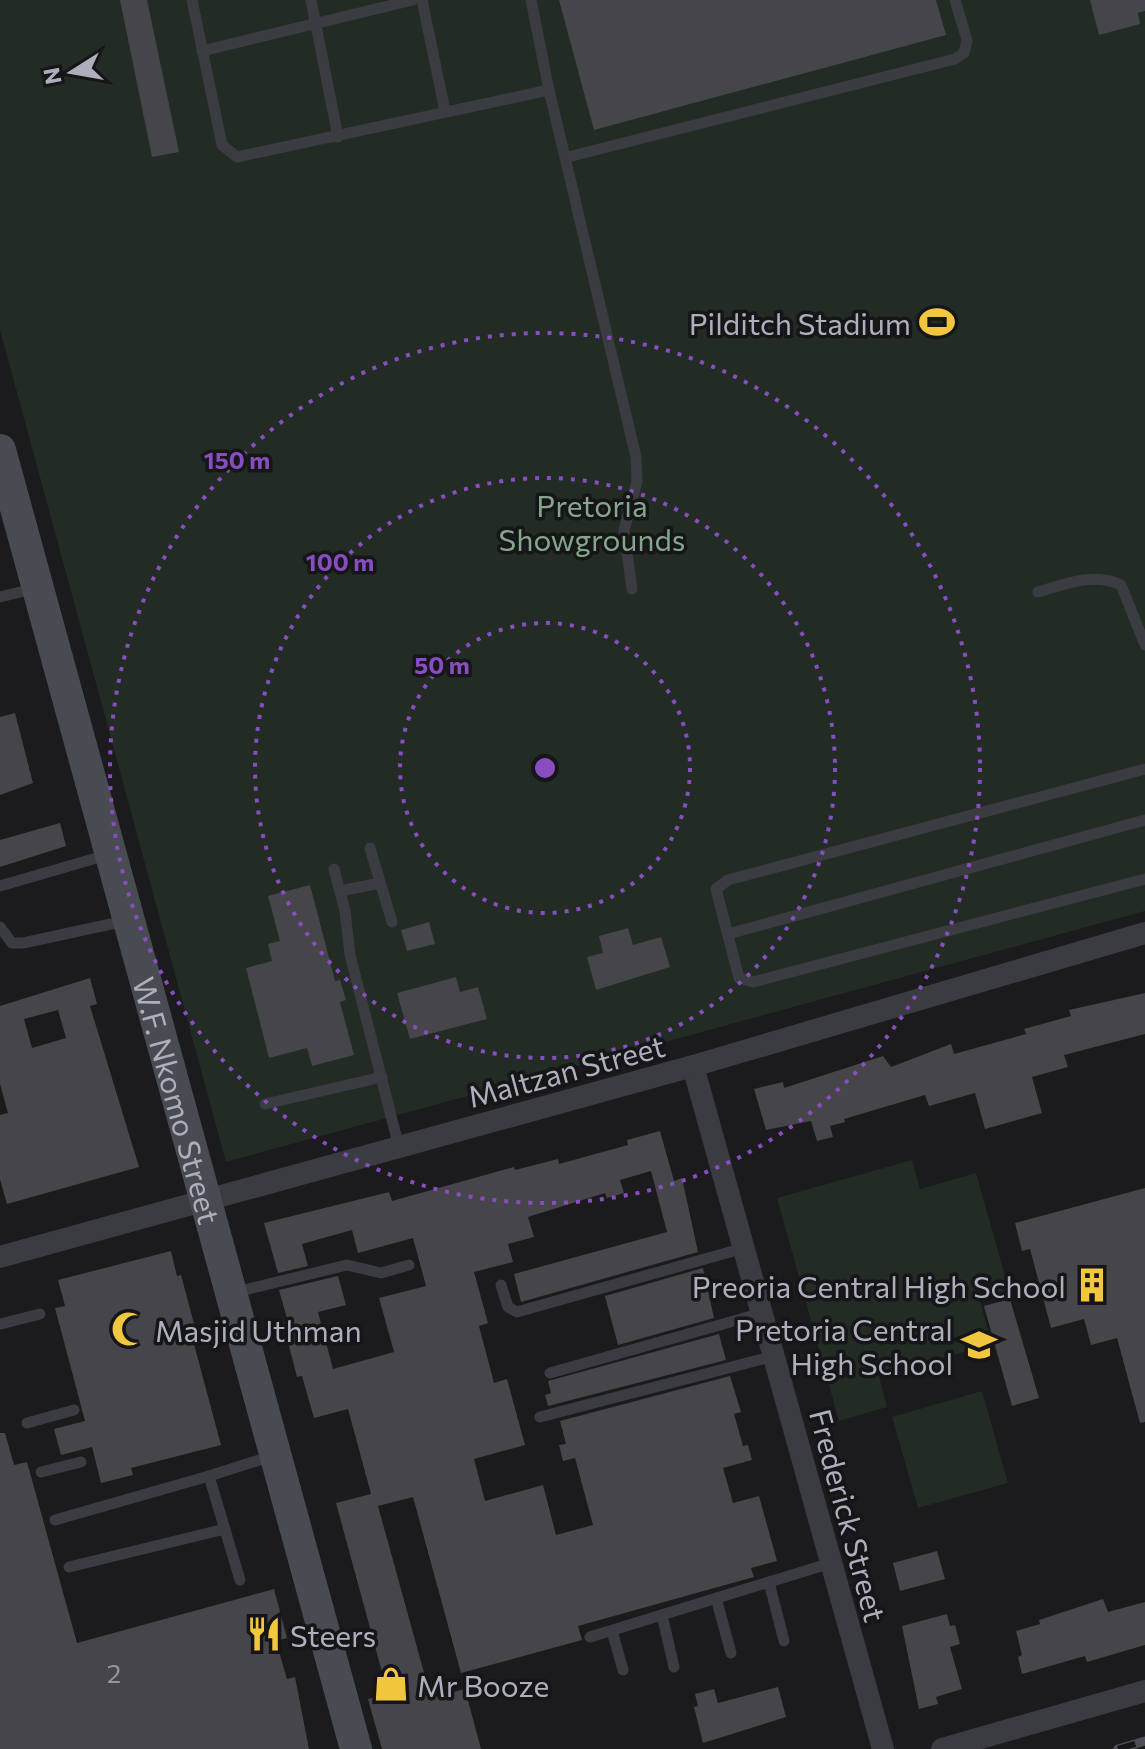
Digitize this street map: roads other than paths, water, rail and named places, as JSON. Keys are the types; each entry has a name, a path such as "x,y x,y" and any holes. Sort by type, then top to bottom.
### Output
{"main road":[{"name":"W.F. Nkomo Street","path":"0,450 5,491 38,588 356,1749"}],"street":[{"name":"Maltzan Street","path":"0,1257 693,1066 1145,933"},
{"name":"Frederick Street","path":"693,1066 883,1749"},
{"path":"942,1749 1145,1691"}],"lane":[{"path":"192,0 222,145 230,154 244,158 549,90"},
{"path":"311,0 338,137"},
{"path":"202,51 413,0"},
{"path":"422,0 445,111"},
{"path":"531,0 549,90 568,157 636,457 637,481 624,531 632,589"},
{"path":"568,157 955,59 967,47 955,0"},
{"path":"1038,592 1089,578 1107,579 1121,585 1145,645"},
{"path":"0,597 38,588"},
{"path":"1145,769 719,883 716,889 739,978 753,982 1145,879"},
{"path":"728,934 1145,820"},
{"path":"370,848 392,922"},
{"path":"0,886 111,854"},
{"path":"334,869 350,955 399,1147"},
{"path":"340,891 380,883"},
{"path":"0,927 12,943 23,943 129,920"},
{"path":"265,1104 382,1077"},
{"path":"501,1285 508,1307 517,1312 744,1248"},
{"path":"231,1293 347,1265 381,1273 409,1265"},
{"path":"550,1373 762,1313"},
{"path":"1,1324 40,1314"},
{"path":"540,1417 774,1356"},
{"path":"27,1423 74,1410"},
{"path":"55,1520 275,1455"},
{"path":"41,1472 81,1462"},
{"path":"209,1476 240,1580"},
{"path":"69,1567 225,1529"},
{"path":"590,1637 831,1563"},
{"path":"769,1582 784,1641"},
{"path":"716,1598 731,1653"},
{"path":"662,1615 674,1667"},
{"path":"612,1631 623,1670"}],"railway":[{"path":"1118,1749 1145,1741"}],"place":[{"name":"Pilditch Stadium","path":"937,322"},
{"name":"Preoria Central High School","path":"1092,1285"},
{"name":"Masjid Uthman","path":"129,1329"},
{"name":"Pretoria Central High School","path":"979,1345"},
{"name":"Steers","path":"264,1634"},
{"name":"Mr Booze","path":"391,1684"}],"park label":[{"name":"Pretoria Showgrounds","path":"592,521"}]}
